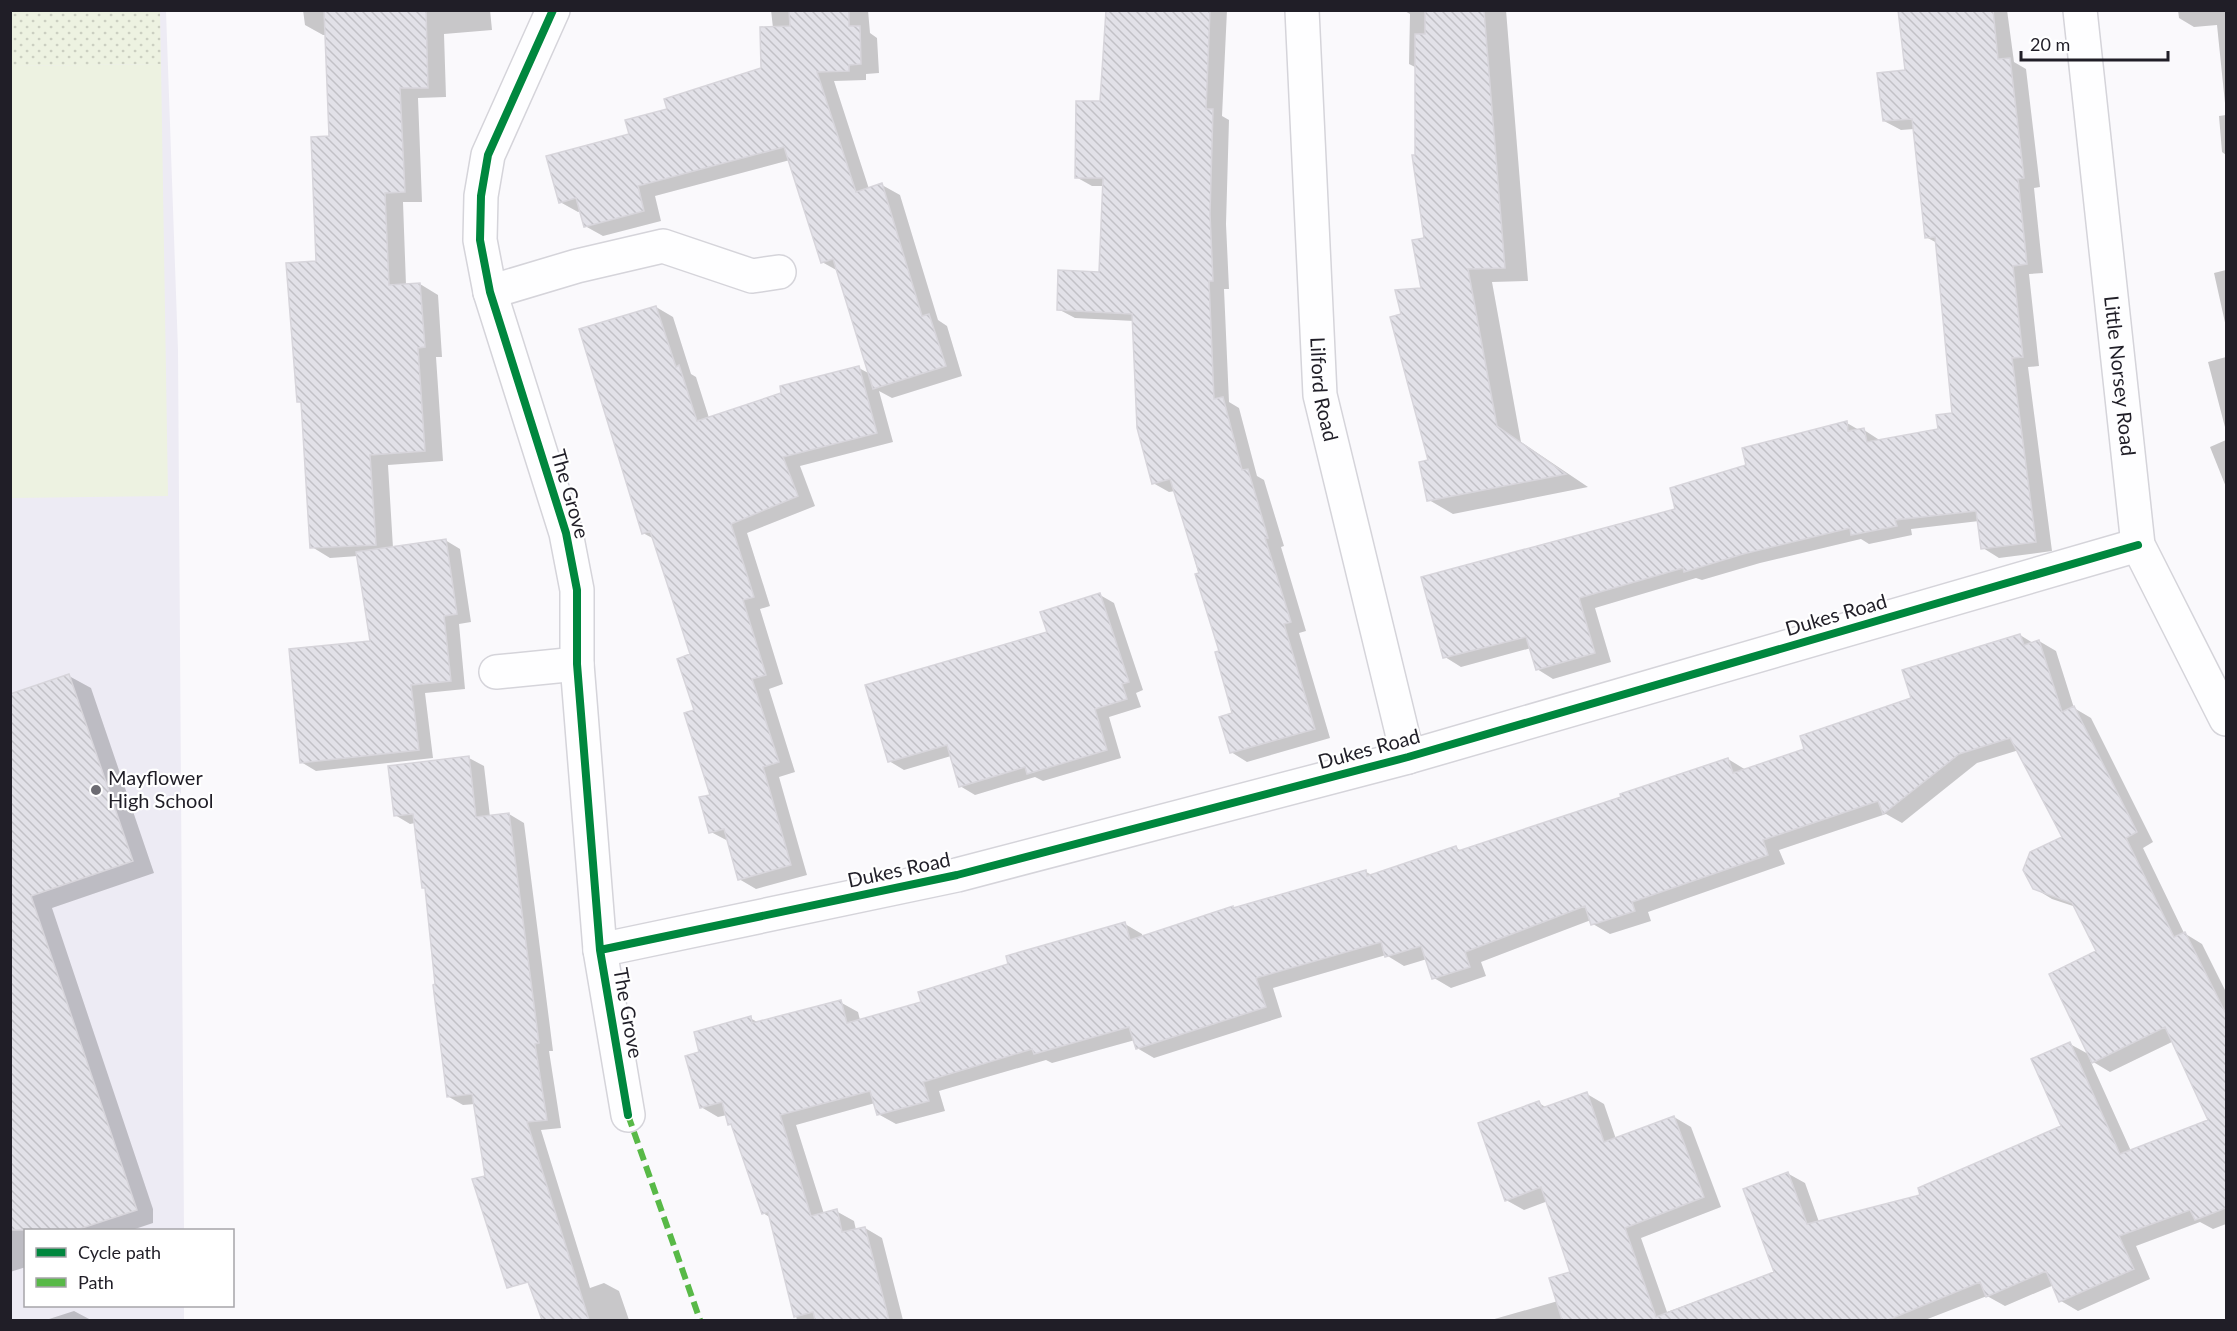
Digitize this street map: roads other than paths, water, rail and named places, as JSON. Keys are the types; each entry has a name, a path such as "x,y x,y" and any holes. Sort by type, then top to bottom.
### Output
{"street":[{"name":"The Grove","path":"553,10 488,155 481,196 480,240 490,292 566,533 577,590 577,664 600,950 628,1115"},
{"name":"Lilford Road","path":"1302,10 1320,395 1408,757"},
{"name":"Little Norsey Road","path":"2080,10 2138,545 2226,719"},
{"path":"490,292 577,266 663,246 752,276 779,272"},
{"name":"Dukes Road","path":"600,950 957,875 1408,757 2138,545"},
{"path":"496,672 577,664"}],"place":[{"name":"Mayflower High School","path":"96,790"}]}
